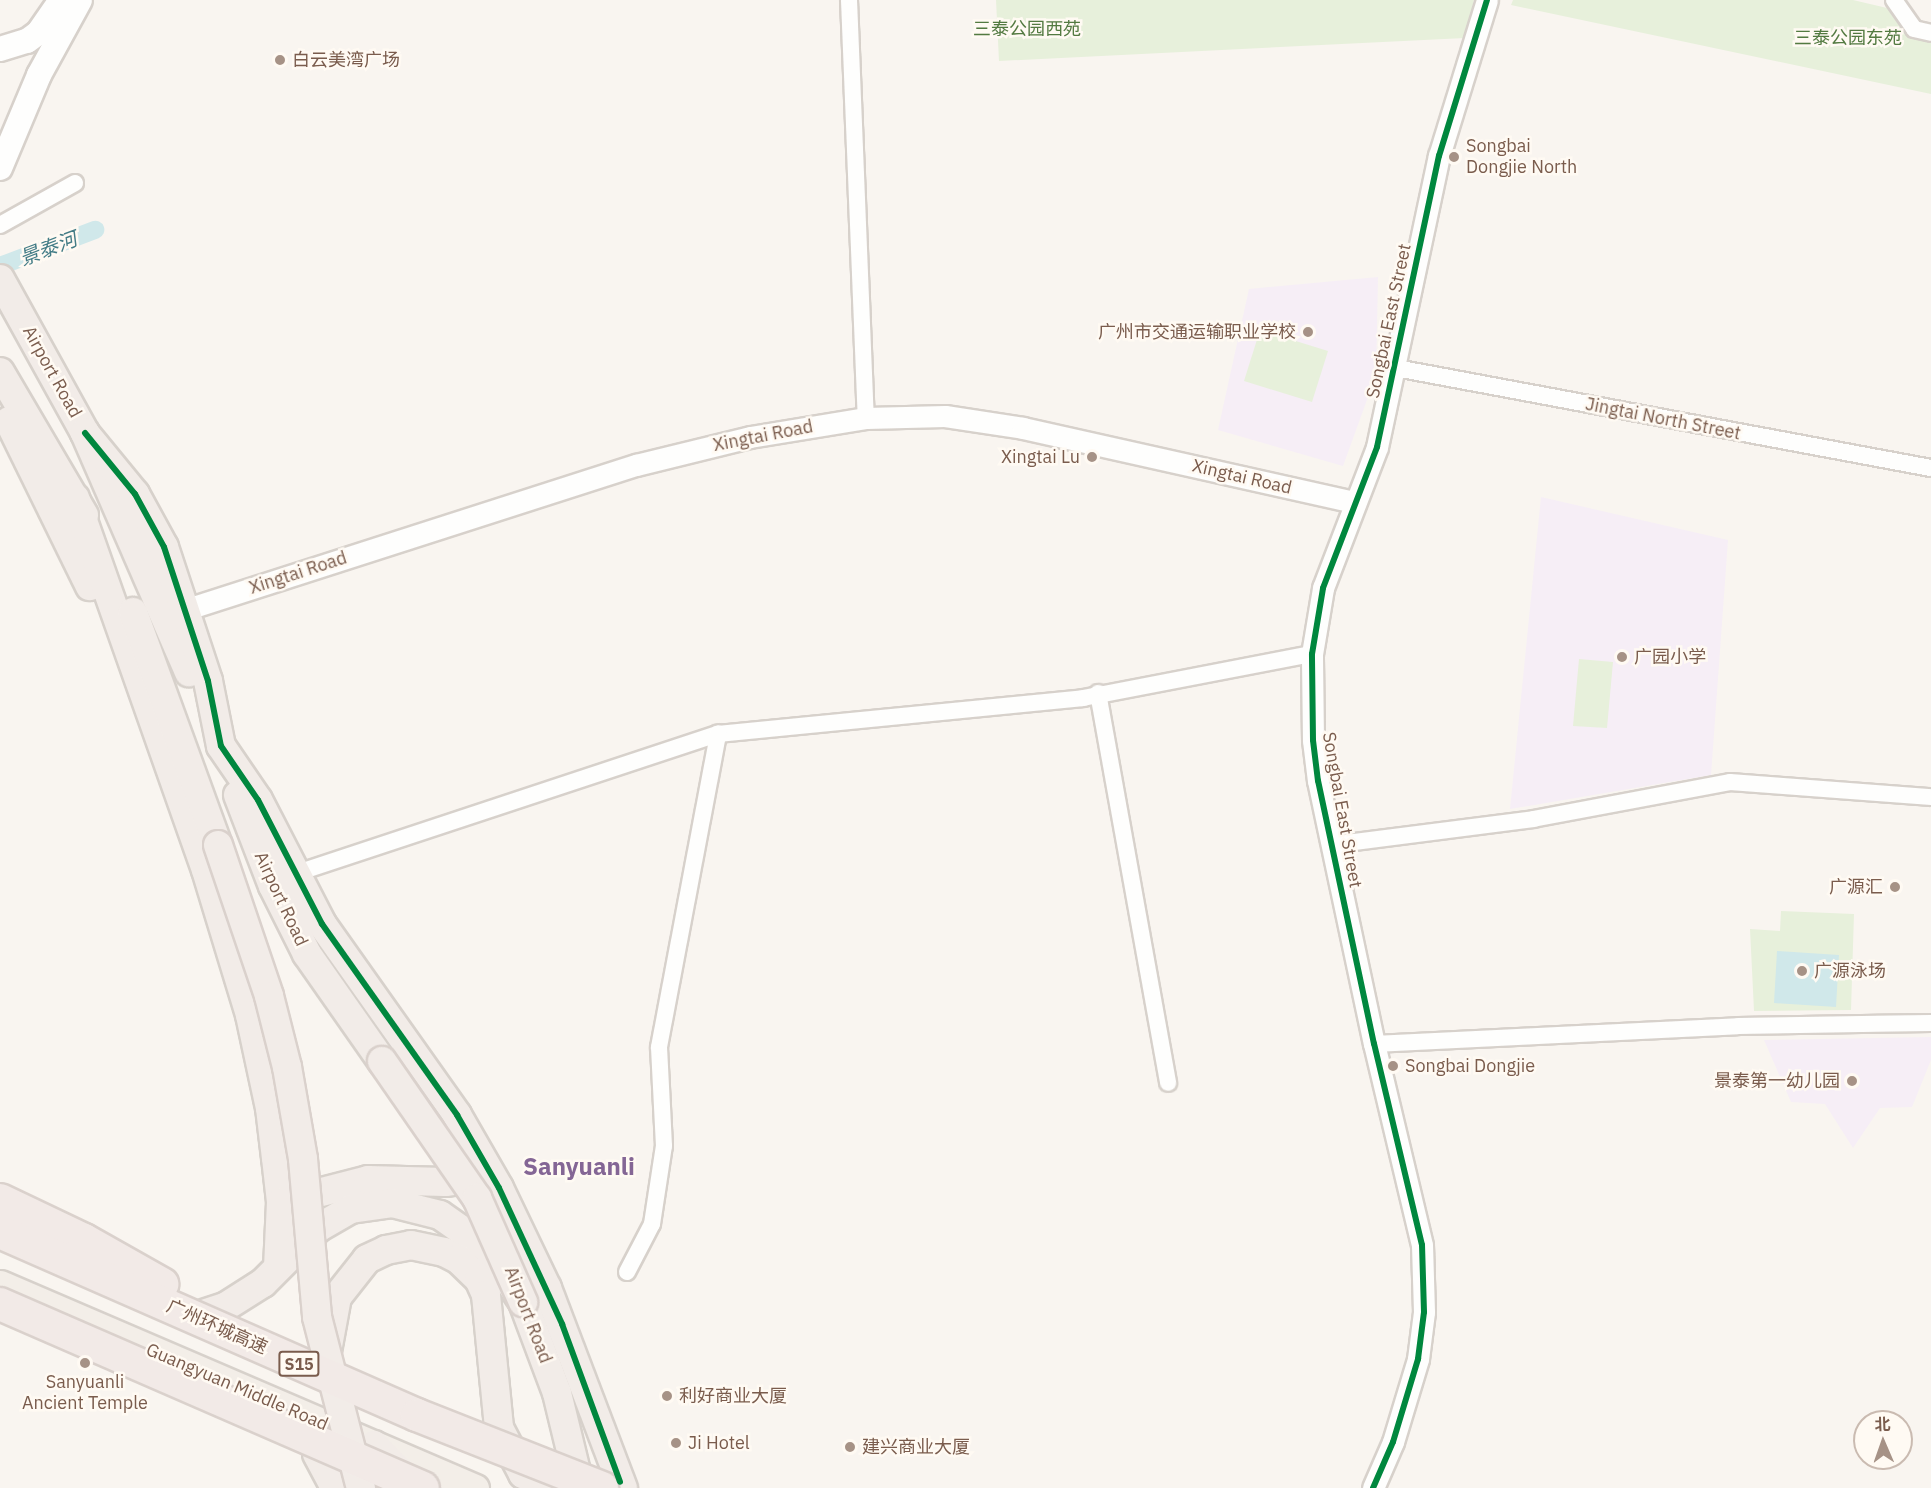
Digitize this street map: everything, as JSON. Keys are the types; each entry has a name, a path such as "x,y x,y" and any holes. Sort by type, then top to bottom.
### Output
{"highway":[{"name":"Airport Road","path":"4,286 85,433 221,746 257,848 289,920 327,985 477,1198 523,1302 557,1393 580,1488"},
{"name":"Airport Road","path":"0,372 75,498 145,638 269,996 287,1067 301,1144 317,1317 313,1362 361,1488"},
{"path":"0,403 79,566 126,644"},
{"path":"85,433 113,464 151,521 187,609 208,681 221,746 258,800 294,874 322,924 457,1115 487,1167 551,1297 621,1486"},
{"path":"75,498 244,992 270,1108 281,1202 278,1267"},
{"path":"281,1202 368,1180 461,1180 487,1167"},
{"path":"0,1200 126,1263 313,1362 344,1283 367,1259 386,1250 411,1245 444,1252 470,1269 486,1295 499,1428 523,1474"},
{"path":"206,1313 245,1295 335,1217 366,1205 392,1203 440,1215 487,1248 523,1302"},
{"name":"广州环城高速","path":"4,1243 313,1362 621,1486"},
{"path":"1,1294 423,1488"},
{"path":"374,1445 415,1488"},
{"path":"317,1454 335,1488"},
{"name":"Guangyuan Middle Road","path":"523,1474 559,1488"}],"main road":[{"path":"0,49 27,41 38,33 61,0"},
{"path":"0,168 39,75 80,0"},
{"path":"0,1218 206,1313"},
{"name":"Guangyuan Middle Road","path":"4,1243 135,1307 523,1474"},
{"path":"1,1294 188,1396 317,1454"},
{"name":"Guangyuan Middle Road","path":"1,1294 131,1341 475,1488"},
{"path":"135,1307 206,1313"},
{"path":"131,1341 188,1396 246,1391 317,1454"}],"street":[{"path":"849,0 866,418"},
{"name":"Songbai East Street","path":"1373,1488 1393,1442 1413,1378 1424,1312 1425,1278 1416,1211 1374,1044 1331,845 1313,740 1312,654 1323,588 1377,447 1396,368 1439,156 1487,0"},
{"path":"1894,0 1914,29 1931,33"},
{"path":"0,225 75,183"},
{"name":"Jingtai North Street","path":"1396,368 1931,468"},
{"name":"Xingtai Road","path":"187,609 636,465 750,437 866,418 945,416 1023,428 1355,502"},
{"path":"294,874 718,734 932,715 1098,693 1312,654"},
{"path":"1098,693 1168,1083"},
{"path":"627,1272 652,1224 664,1146 659,1047 718,734"},
{"path":"1331,845 1533,819 1730,782 1931,797"},
{"path":"1374,1044 1738,1026 1931,1023"}],"shaded area":[{"name":"广州市交通运输职业学校","path":"1378,277 1376,375 1343,466 1218,430 1249,289"},
{"name":"广园小学","path":"1541,497 1728,540 1711,775 1510,809"},
{"name":"景泰第一幼儿园","path":"1931,1037 1931,1060 1912,1107 1880,1108 1853,1148 1825,1104 1791,1102 1764,1040"}],"green space":[{"name":"三泰公园西苑","path":"996,0 1474,0 1465,38 999,61"},
{"name":"三泰公园东苑","path":"1513,0 1853,0 1887,8 1912,33 1931,37 1931,94 1511,5"},
{"path":"1260,330 1328,351 1312,402 1244,381"},
{"path":"1579,659 1613,662 1607,728 1573,726"},
{"name":"广源泳场","path":"1781,911 1854,914 1851,1010 1754,1011 1750,929 1780,931"}],"water":[{"path":"1777,951 1839,955 1836,1007 1774,1003"}],"waterway":[{"name":"景泰河","path":"0,266 95,230"}],"cycle path":[{"path":"1373,1488 1393,1442 1418,1359 1424,1312 1422,1245 1374,1044 1318,781 1313,740 1312,654 1323,588 1377,447 1439,156 1487,0"},
{"path":"85,433 135,494 164,547 208,681 221,746 258,800 322,924 457,1115 499,1188 562,1324 620,1482"}],"place":[{"name":"白云美湾广场","path":"280,60"},
{"name":"Songbai Dongjie North","path":"1454,157"},
{"name":"广州市交通运输职业学校","path":"1308,332"},
{"name":"Xingtai Lu","path":"1092,457"},
{"name":"广园小学","path":"1622,657"},
{"name":"广源汇","path":"1895,887"},
{"name":"广源泳场","path":"1802,971"},
{"name":"Songbai Dongjie","path":"1393,1066"},
{"name":"景泰第一幼儿园","path":"1852,1081"},
{"name":"Sanyuanli Ancient Temple","path":"85,1363"},
{"name":"利好商业大厦","path":"667,1396"},
{"name":"Ji Hotel","path":"676,1443"},
{"name":"建兴商业大厦","path":"850,1447"}],"district":[{"name":"Sanyuanli","path":"579,1167"}]}
